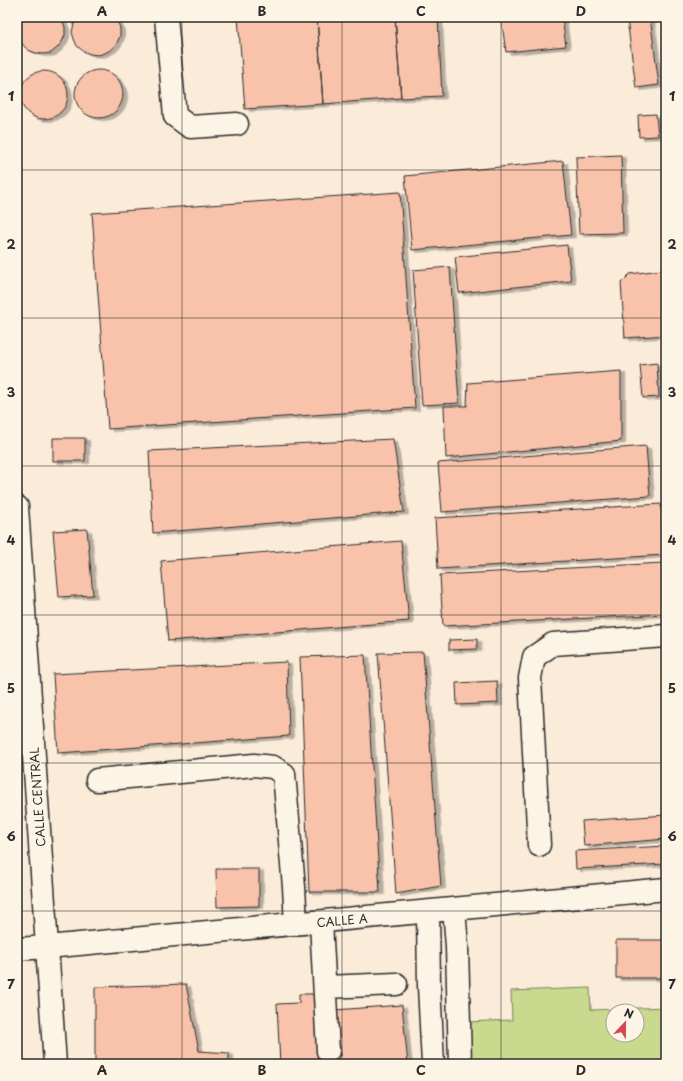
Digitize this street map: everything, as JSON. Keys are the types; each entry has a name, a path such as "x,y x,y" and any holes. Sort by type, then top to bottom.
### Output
{"street":[{"path":"166,17 175,116 190,127 237,124"},
{"name":"CALLE CENTRAL","path":"17,507 55,1064"},
{"path":"539,845 536,766 530,678 534,657 553,644 666,636"},
{"path":"97,780 254,765 272,767 284,774 296,924"},
{"name":"CALLE A","path":"17,949 47,948 666,889"},
{"path":"454,909 457,946 460,1064"},
{"path":"428,912 429,986 433,1064"},
{"path":"321,922 328,1051"},
{"path":"325,987 396,984"}],"green space":[{"path":"590,988 591,1010 605,1009 605,1043 645,1043 645,1008 666,1007 666,1064 469,1064 467,1022 512,1020 511,991"}],"building":[{"path":"22,17 61,17 65,27 65,35 62,42 51,53 43,54 28,50 19,38 19,23"},
{"path":"78,17 115,17 120,28 120,36 117,43 112,49 98,55 83,51 77,46 72,32"},
{"path":"238,17 317,17 323,104 245,109"},
{"path":"317,17 395,17 401,98 323,104"},
{"path":"395,17 438,17 442,96 401,98"},
{"path":"562,17 566,46 506,52 501,18"},
{"path":"650,17 659,85 636,88 627,19"},
{"path":"99,70 108,72 116,77 121,85 123,94 121,103 116,111 108,116 99,118 90,116 82,111 77,103 75,94 77,85 82,77 90,72"},
{"path":"44,71 53,73 61,78 66,86 68,95 66,104 61,112 53,117 44,119 35,117 27,112 22,104 20,95 22,86 27,78 35,73"},
{"path":"656,114 658,136 639,137 638,115"},
{"path":"621,155 623,233 579,234 576,157"},
{"path":"563,161 571,235 412,250 405,176"},
{"path":"400,192 415,408 108,429 92,213"},
{"path":"567,245 571,281 459,293 455,257"},
{"path":"450,267 459,403 422,405 413,270"},
{"path":"661,270 666,276 666,335 625,338 621,283 630,274"},
{"path":"657,363 659,397 643,398 640,365"},
{"path":"621,371 621,441 446,458 444,406 467,406 468,383"},
{"path":"53,438 85,438 85,461 53,461"},
{"path":"393,439 404,512 153,533 149,451"},
{"path":"646,446 650,496 442,512 438,463"},
{"path":"661,504 664,555 438,569 435,518"},
{"path":"87,529 93,595 59,597 53,531"},
{"path":"401,541 409,621 168,641 161,561"},
{"path":"663,563 666,614 443,626 440,575"},
{"path":"477,639 477,649 449,650 449,640"},
{"path":"423,652 441,886 396,894 378,653"},
{"path":"365,655 380,892 309,892 300,657"},
{"path":"287,662 289,736 58,753 53,674"},
{"path":"497,681 498,703 457,705 456,683"},
{"path":"666,815 666,839 584,846 582,821"},
{"path":"666,846 666,864 576,869 575,851"},
{"path":"216,869 259,869 259,906 217,907"},
{"path":"616,940 666,940 666,978 616,978"},
{"path":"186,984 199,1051 229,1053 229,1064 95,1064 95,987"},
{"path":"299,994 314,994 318,1064 280,1064 277,1004 299,1003"},
{"path":"402,1005 408,1064 319,1064 318,1058 341,1055 335,1010"}]}
